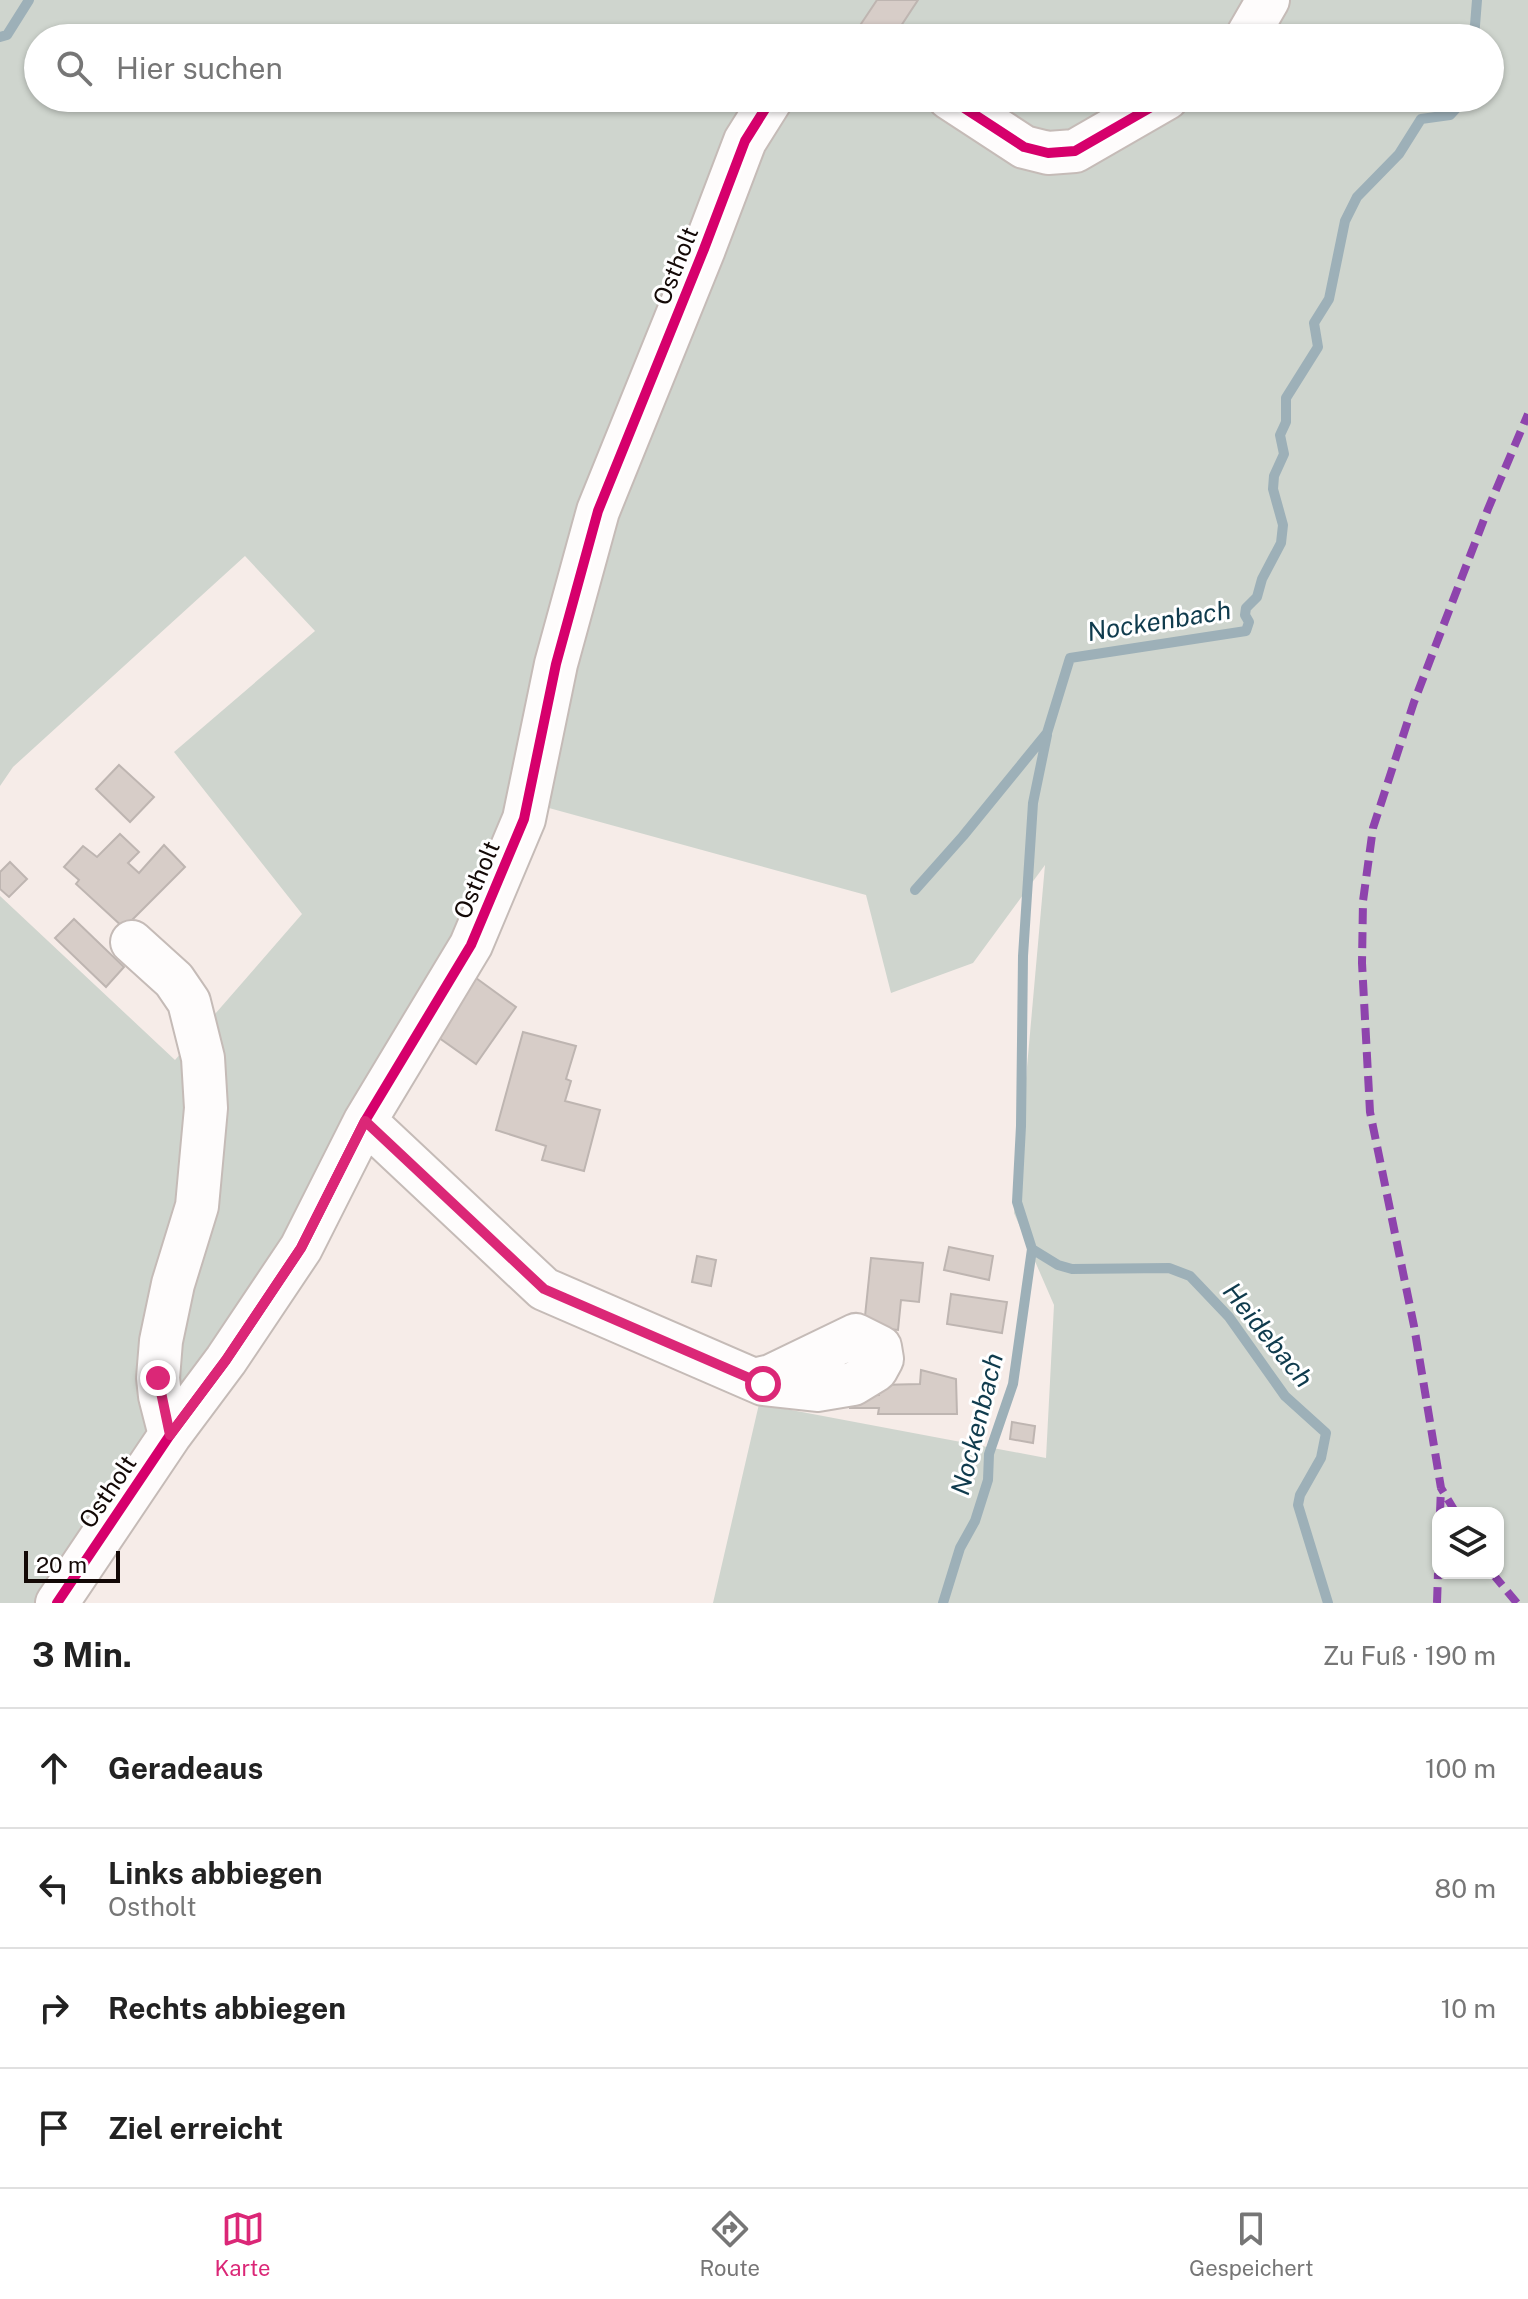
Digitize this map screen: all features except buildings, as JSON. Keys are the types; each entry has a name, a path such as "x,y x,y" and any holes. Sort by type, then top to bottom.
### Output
{"street":[{"path":"1254,24 1268,0"},
{"name":"Ostholt","path":"57,1603 301,1248 365,1121 471,945 524,819 556,664 598,511 745,141 763,112"},
{"path":"970,112 1024,147 1048,153 1075,151 1143,112"},
{"path":"132,942 174,980 189,1002 203,1058 206,1108 197,1206 173,1284 161,1341 158,1378 170,1435"},
{"path":"365,1121 544,1289 754,1380"}],"shaded area":[{"path":"0,0 1262,0 1247,24 24,24 24,112 758,112 505,837 347,1142 47,1603 0,1603 0,896 175,1060 302,914 174,752 315,631 245,556 13,767 0,786"},
{"path":"1276,0 1528,0 1528,1603 713,1603 759,1404 1046,1458 1054,1305 1014,1213 1045,865 973,963 891,993 866,895 538,805 599,539 779,112 953,112 1032,159 1147,112 1504,112 1504,24 1263,24"},
{"path":"991,112 1123,112 1051,144"}],"waterway":[{"path":"0,37 7,35 29,0"},
{"name":"Nockenbach","path":"1475,24 1477,0"},
{"name":"Nockenbach","path":"915,890 1047,733 1070,658 1246,631 1249,622 1245,615 1246,608 1257,597 1262,579 1281,543 1283,525 1273,489 1274,476 1284,454 1280,435 1286,422 1286,398 1318,347 1314,323 1329,299 1345,221 1357,197 1399,154 1421,119 1453,112"},
{"name":"Nockenbach","path":"1047,735 1033,803 1023,956 1017,1202 1032,1249 1058,1265 1072,1269 1169,1268 1190,1276 1229,1317 1285,1396 1326,1433 1321,1458 1300,1495 1298,1505 1328,1603"},
{"name":"Nockenbach","path":"943,1603 960,1548 975,1521 988,1480 989,1454 1013,1384 1032,1249"}],"marked path":[{"path":"1452,1507 1441,1488 1414,1326 1370,1112 1362,963 1363,901 1373,828 1414,702 1528,414"},
{"path":"1440,1507 1441,1488"},
{"path":"1437,1603 1438,1579"},
{"path":"1497,1579 1517,1603"}],"cycle path":[{"path":"57,1603 301,1248 365,1121 471,945 524,819 556,664 598,511 745,141 763,112"},
{"path":"970,112 1024,147 1048,153 1075,151 1143,112"}],"route":[{"path":"158,1378 170,1435 226,1360 301,1248 365,1121 544,1289 763,1384"}],"water label":[{"name":"Heidebach","path":"1268,1335"}]}
